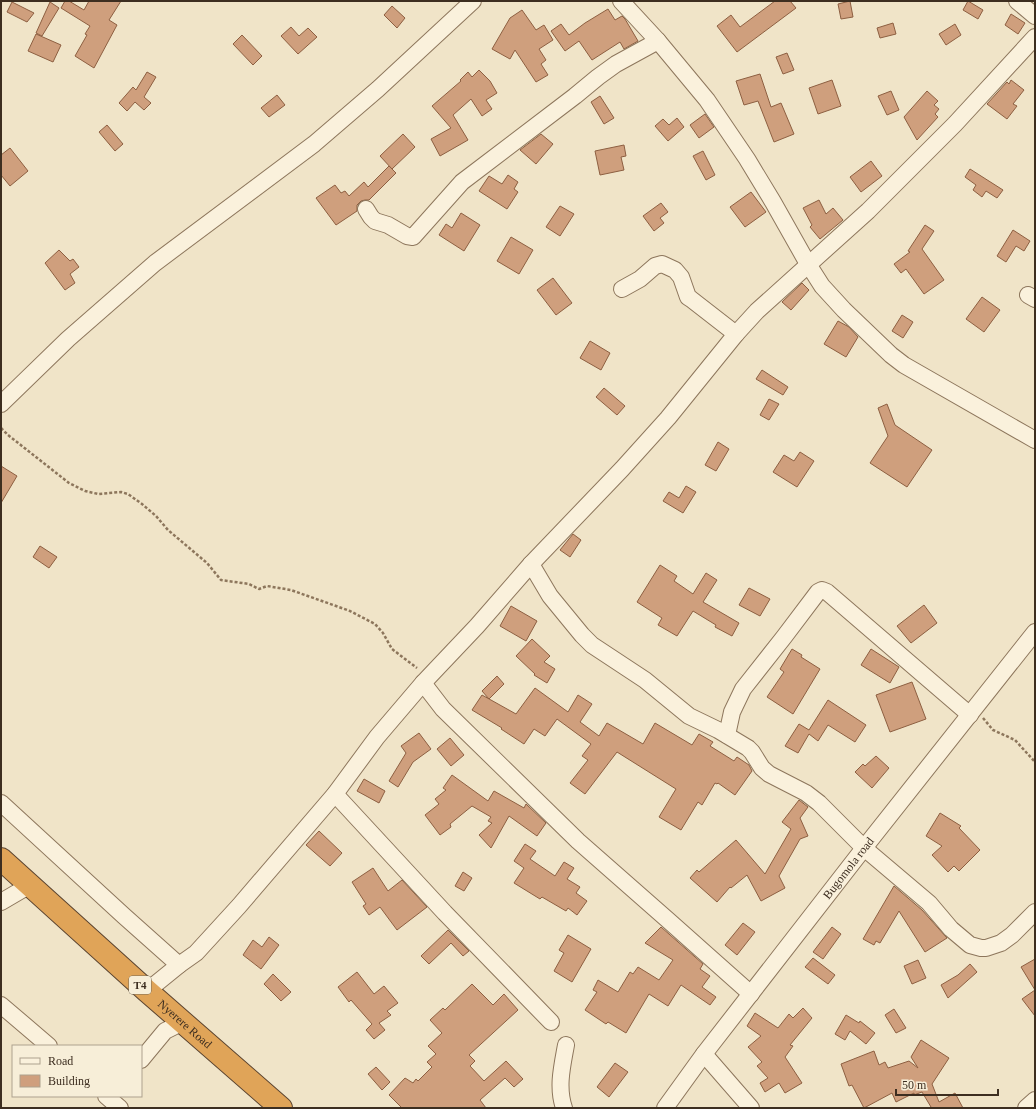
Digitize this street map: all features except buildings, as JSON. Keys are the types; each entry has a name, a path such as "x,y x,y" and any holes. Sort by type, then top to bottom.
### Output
{"highway":[{"name":"Nyerere Road","path":"1,859 147,991 281,1108"}],"street":[{"path":"1,404 68,339 155,263 314,144 378,89 473,1"},
{"path":"621,1 658,41 707,100 747,159 822,286 844,310 891,355 904,365 1035,440"},
{"path":"1016,1 1035,16"},
{"path":"147,991 196,953 239,906 335,794 378,737 425,680 477,626 531,564 622,469 668,418 736,334 757,311 868,211 956,124 1035,37"},
{"path":"366,210 375,221 388,225 407,236 413,237 462,182 505,151 616,64 658,41"},
{"path":"622,289 640,279 655,266 664,264 675,270 681,277 688,297 736,334"},
{"path":"531,564 550,596 592,645 645,680 689,716 727,735 752,752 762,768 769,774 806,793 819,803 864,848 928,903 951,929 973,946 986,948 1001,942 1012,935 1035,912"},
{"path":"727,735 732,712 743,689 818,592 822,590 827,592 972,712"},
{"name":"Bugomola road","path":"664,1108 704,1054 864,848 1035,632"},
{"path":"425,680 443,709 578,841 751,994"},
{"path":"335,794 445,914 551,1022"},
{"path":"1,804 179,965"},
{"path":"1,902 30,885"},
{"path":"1,1004 48,1045"},
{"path":"142,1059 165,1031 183,1022"},
{"path":"564,1108 560,1085 561,1070 566,1045"},
{"path":"704,1054 751,1108"},
{"path":"1026,1108 1035,1100"}],"path":[{"path":"1,428 69,483 86,491 98,494 120,492 128,494 156,516 168,530 207,563 221,580 249,584 259,588 267,586 291,590 350,611 375,624 383,632 392,649 425,680"},
{"path":"972,712 993,730 1015,740 1035,762"}]}
